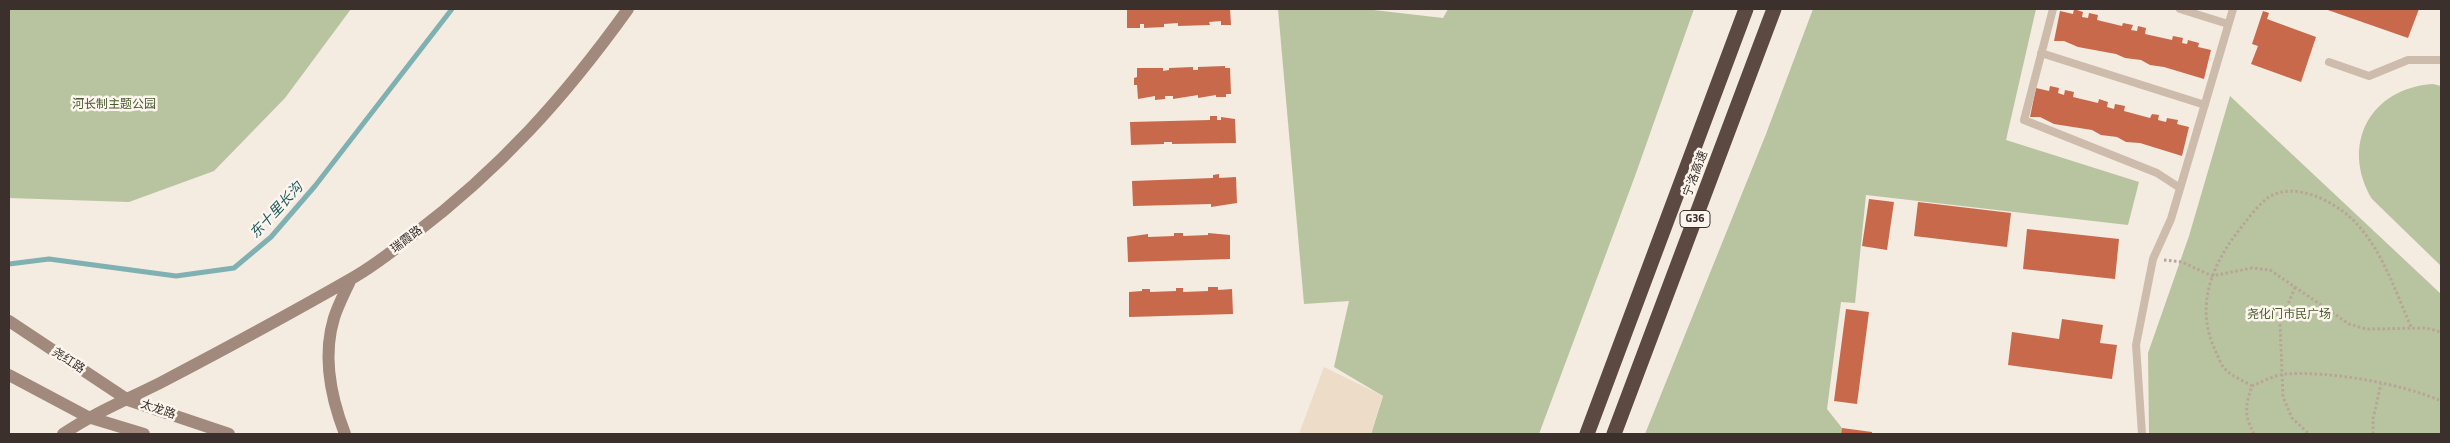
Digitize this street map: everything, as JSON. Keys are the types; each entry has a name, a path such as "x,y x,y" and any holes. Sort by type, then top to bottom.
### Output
{"highway":[{"name":"宁洛高速","path":"1587,434 1746,9"},
{"name":"宁洛高速","path":"1615,432 1774,9"}],"street":[{"name":"瑞霞路","path":"128,400 351,279 434,219 508,154 566,92 628,9"},
{"path":"345,434 331,394 329,369 334,318 351,279"},
{"name":"尧红路","path":"9,320 27,335 128,400"},
{"path":"9,375 88,416 144,434"},
{"name":"太龙路","path":"63,434 88,416 128,400 229,434"}],"lane":[{"path":"2053,9 2024,120 2156,173 2180,188"},
{"path":"2180,9 2228,24"},
{"path":"2142,434 2136,345 2154,259 2171,219 2233,9"},
{"path":"2042,53 2204,105"},
{"path":"2329,62 2369,76 2408,60 2441,60"}],"path":[{"path":"2252,386 2225,370 2207,335 2207,291 2212,276 2236,234 2269,197 2306,192 2333,204 2353,220 2379,253 2412,329"},
{"path":"2154,259 2182,262 2212,276 2252,268 2270,270 2349,324 2366,329 2426,328 2441,332"},
{"path":"2295,287 2280,324 2283,397 2292,418 2309,434"},
{"path":"2252,386 2283,374 2332,375 2423,393 2441,400"},
{"path":"2373,434 2373,419 2381,384"},
{"path":"2252,386 2247,402 2246,420 2254,434"}],"green space":[{"name":"河长制主题公园","path":"9,9 351,9 285,98 214,171 129,202 9,198"},
{"path":"1278,9 1365,9 1443,18 1448,9 1694,9 1635,176 1539,434 1371,434 1383,396 1334,367 1349,301 1304,304"},
{"path":"1813,9 2036,9 2006,140 2139,182 2128,225 1866,195 1855,303 1841,302 1827,409 1842,428 1841,434 1645,434 1766,134"},
{"path":"2433,84 2441,86 2441,266 2372,199 2363,179 2359,159 2361,140 2367,123 2378,108 2392,96 2411,88"},
{"name":"尧化门市民广场","path":"2230,96 2441,294 2441,434 2149,434 2148,353 2189,236"}],"shaded area":[{"path":"1324,367 1383,396 1371,434 1299,434"}],"building":[{"path":"1127,9 1230,9 1231,25 1221,25 1221,21 1209,22 1210,25 1178,26 1178,23 1164,24 1164,27 1144,28 1144,24 1140,24 1140,28 1127,28"},
{"path":"2074,9 2083,12 2082,17 2088,18 2089,13 2098,15 2097,20 2122,26 2123,23 2133,25 2131,30 2137,31 2138,26 2146,28 2145,34 2172,40 2173,36 2183,38 2182,43 2187,44 2188,40 2199,43 2198,47 2211,50 2204,79 2164,67 2150,65 2141,60 2078,47 2064,41 2054,41 2060,11 2073,14"},
{"path":"2325,9 2419,9 2408,38"},
{"path":"2263,11 2269,13 2267,19 2316,37 2301,82 2251,64 2258,46 2252,44"},
{"path":"1225,66 1225,68 1230,68 1231,94 1226,94 1226,97 1216,97 1216,95 1198,98 1198,95 1173,99 1173,96 1165,96 1165,99 1155,100 1155,96 1138,99 1137,85 1134,85 1134,78 1137,77 1137,68 1163,68 1163,71 1169,70 1169,68 1193,67 1193,70 1198,70 1198,67"},
{"path":"2050,86 2059,88 2058,93 2064,95 2065,90 2074,92 2073,97 2098,103 2099,99 2108,102 2107,107 2114,109 2115,104 2125,106 2124,111 2150,118 2152,114 2159,115 2158,120 2166,122 2167,118 2178,120 2177,124 2189,127 2182,156 2140,143 2126,142 2117,137 2101,135 2092,130 2054,124 2040,117 2030,117 2036,88 2049,91"},
{"path":"1210,116 1217,116 1217,120 1221,120 1221,117 1235,119 1236,143 1172,144 1172,142 1164,142 1164,144 1131,145 1130,122 1210,120"},
{"path":"1219,174 1219,178 1236,177 1237,203 1211,207 1211,204 1133,206 1132,181 1213,178 1213,175"},
{"path":"1869,199 1894,202 1887,250 1862,246"},
{"path":"1918,202 2011,213 2007,247 1914,236"},
{"path":"2027,229 2119,239 2115,279 2023,269"},
{"path":"1174,233 1183,233 1183,236 1208,235 1208,233 1230,235 1230,259 1128,262 1127,237 1148,234 1148,237 1174,236"},
{"path":"1208,287 1218,287 1218,290 1232,289 1233,314 1129,317 1129,292 1142,291 1142,289 1150,289 1150,292 1176,291 1176,288 1183,288 1183,292 1208,291"},
{"path":"1846,309 1869,312 1857,404 1834,401"},
{"path":"2062,319 2103,325 2100,343 2117,345 2112,379 2008,365 2012,332 2059,339"},
{"path":"1842,428 1872,432 1872,434 1841,434"}],"waterway":[{"name":"东十里长沟","path":"9,264 49,259 176,276 234,268 271,237 315,186 452,9"}]}
